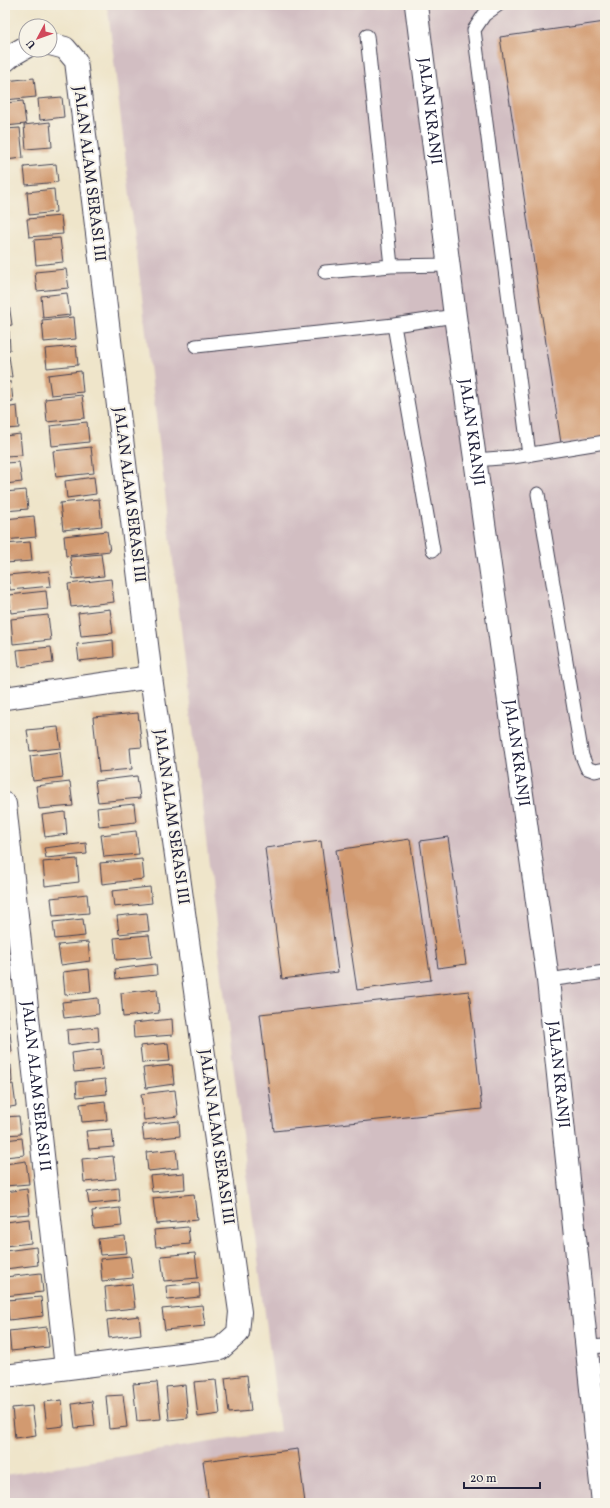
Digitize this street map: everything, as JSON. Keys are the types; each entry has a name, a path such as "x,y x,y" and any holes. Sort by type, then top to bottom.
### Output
{"street":[{"name":"JALAN KRANJI","path":"416,5 455,316 548,980 596,1347 604,1503"},
{"name":"JALAN ALAM SERASI III","path":"5,1376 220,1349 238,1333 240,1312 151,677 76,61 65,48 58,46"},
{"path":"5,61 12,54 18,51"},
{"path":"5,698 151,677"},
{"name":"JALAN ALAM SERASI II","path":"5,804 66,1368"}],"lane":[{"path":"498,5 484,15 474,30 528,455"},
{"path":"367,36 391,266"},
{"path":"325,272 391,266 449,265"},
{"path":"196,346 394,325 455,316"},
{"path":"394,325 433,550"},
{"path":"475,460 528,455 605,442"},
{"path":"538,494 582,756 587,768 595,771 605,769"},
{"path":"548,980 605,972"}],"shaded area":[{"path":"104,5 605,5 605,1503 5,1503 5,1475 280,1431 226,1009 108,10"}],"building":[{"path":"5,5 12,5 5,11"},
{"path":"605,22 605,437 561,443 500,37"},
{"path":"34,78 36,97 5,100 5,81"},
{"path":"62,97 64,117 40,120 38,99"},
{"path":"23,101 26,124 5,126 5,103"},
{"path":"50,122 52,147 26,149 24,125"},
{"path":"20,128 23,158 5,160 5,129"},
{"path":"56,164 58,182 26,185 24,167"},
{"path":"54,189 56,212 29,215 27,192"},
{"path":"61,216 63,234 29,237 27,219"},
{"path":"5,231 8,245 5,245"},
{"path":"60,238 63,262 36,265 34,240"},
{"path":"66,269 69,288 37,291 35,272"},
{"path":"67,293 70,315 43,318 41,296"},
{"path":"5,304 9,304 12,325 5,326"},
{"path":"74,317 76,339 44,342 42,320"},
{"path":"9,331 10,350 5,351 5,332"},
{"path":"76,346 78,365 47,368 45,349"},
{"path":"9,356 12,377 5,377 5,357"},
{"path":"81,371 83,392 51,395 48,375"},
{"path":"5,382 11,382 13,401 5,402"},
{"path":"82,395 85,418 47,422 45,399"},
{"path":"17,406 19,428 5,429 5,408"},
{"path":"87,422 89,442 52,446 50,426"},
{"path":"20,434 22,455 5,456 5,436"},
{"path":"91,447 94,473 56,477 53,451"},
{"path":"19,462 22,482 5,484 5,463"},
{"path":"94,477 96,494 67,498 65,481"},
{"path":"26,490 28,509 5,511 5,492"},
{"path":"99,499 102,526 63,530 60,503"},
{"path":"34,516 36,537 5,540 5,519"},
{"path":"107,531 110,551 66,556 64,536"},
{"path":"30,542 32,561 5,563 5,544"},
{"path":"101,554 104,576 73,579 70,557"},
{"path":"49,571 51,586 10,590 8,575"},
{"path":"111,579 114,602 71,607 68,584"},
{"path":"46,591 48,609 11,613 9,595"},
{"path":"110,609 113,633 81,636 78,613"},
{"path":"48,615 51,640 13,644 11,619"},
{"path":"113,640 114,657 79,661 77,644"},
{"path":"51,647 53,663 19,667 17,650"},
{"path":"138,713 142,747 130,748 132,769 99,772 93,717"},
{"path":"58,727 61,748 30,751 27,730"},
{"path":"60,752 63,777 33,781 30,756"},
{"path":"137,776 140,798 98,802 95,781"},
{"path":"70,782 73,806 39,809 36,786"},
{"path":"134,804 136,822 99,826 97,808"},
{"path":"65,812 67,834 45,837 42,815"},
{"path":"136,831 139,854 104,857 101,835"},
{"path":"448,837 466,964 438,968 420,841"},
{"path":"410,839 431,980 357,990 336,850"},
{"path":"321,841 338,972 282,979 265,848"},
{"path":"86,843 87,854 46,858 44,848"},
{"path":"77,859 79,882 45,886 43,862"},
{"path":"142,859 144,879 102,884 100,863"},
{"path":"150,887 152,903 114,907 112,891"},
{"path":"87,894 89,913 53,916 51,898"},
{"path":"147,913 149,931 119,934 117,916"},
{"path":"83,919 85,936 55,939 53,922"},
{"path":"149,935 152,957 116,960 114,938"},
{"path":"88,942 90,961 61,965 58,945"},
{"path":"156,964 157,975 116,979 115,969"},
{"path":"89,969 91,992 65,995 63,972"},
{"path":"157,989 159,1013 123,1017 121,993"},
{"path":"469,991 482,1109 274,1131 260,1014"},
{"path":"98,998 99,1014 64,1018 62,1002"},
{"path":"7,1009 9,1028 5,1028 5,1010"},
{"path":"172,1019 173,1035 134,1038 133,1023"},
{"path":"98,1027 99,1041 68,1045 67,1030"},
{"path":"5,1032 10,1032 12,1052 5,1052"},
{"path":"168,1043 170,1061 142,1063 140,1046"},
{"path":"101,1049 103,1069 74,1072 72,1053"},
{"path":"11,1065 12,1082 5,1082 5,1066"},
{"path":"172,1065 174,1084 146,1088 143,1068"},
{"path":"105,1079 107,1094 77,1097 76,1082"},
{"path":"13,1084 16,1106 5,1108 5,1085"},
{"path":"175,1090 178,1116 144,1120 141,1094"},
{"path":"105,1101 107,1120 82,1122 80,1104"},
{"path":"19,1116 21,1134 5,1135 5,1117"},
{"path":"179,1121 180,1136 144,1140 142,1125"},
{"path":"112,1129 114,1147 89,1149 86,1131"},
{"path":"22,1138 24,1155 5,1157 5,1140"},
{"path":"176,1149 178,1168 148,1171 146,1152"},
{"path":"113,1156 116,1179 84,1182 82,1159"},
{"path":"26,1161 29,1184 5,1186 5,1164"},
{"path":"184,1173 185,1189 152,1192 150,1176"},
{"path":"119,1188 120,1201 89,1204 87,1192"},
{"path":"27,1189 30,1214 5,1216 5,1192"},
{"path":"194,1194 197,1220 156,1224 153,1198"},
{"path":"120,1208 122,1226 94,1229 92,1211"},
{"path":"29,1219 31,1243 5,1246 5,1222"},
{"path":"188,1227 190,1244 156,1247 154,1230"},
{"path":"125,1236 127,1253 100,1255 98,1239"},
{"path":"36,1247 38,1265 5,1269 5,1251"},
{"path":"195,1253 198,1278 164,1281 161,1256"},
{"path":"130,1256 133,1278 102,1281 100,1259"},
{"path":"41,1273 43,1292 5,1296 5,1277"},
{"path":"199,1283 200,1297 167,1300 166,1286"},
{"path":"132,1284 135,1308 107,1311 105,1287"},
{"path":"41,1297 43,1316 9,1320 7,1300"},
{"path":"202,1305 205,1326 165,1330 162,1309"},
{"path":"139,1316 141,1334 109,1338 107,1320"},
{"path":"47,1327 49,1347 11,1351 9,1331"},
{"path":"247,1375 251,1411 229,1413 225,1378"},
{"path":"216,1380 220,1414 198,1417 194,1382"},
{"path":"157,1382 161,1419 137,1421 133,1384"},
{"path":"185,1385 188,1418 169,1420 166,1387"},
{"path":"123,1395 127,1427 109,1429 106,1396"},
{"path":"62,1400 64,1426 47,1428 44,1402"},
{"path":"92,1401 95,1426 75,1428 72,1404"},
{"path":"32,1406 36,1435 15,1438 12,1408"},
{"path":"298,1449 305,1503 209,1503 203,1461"}]}
